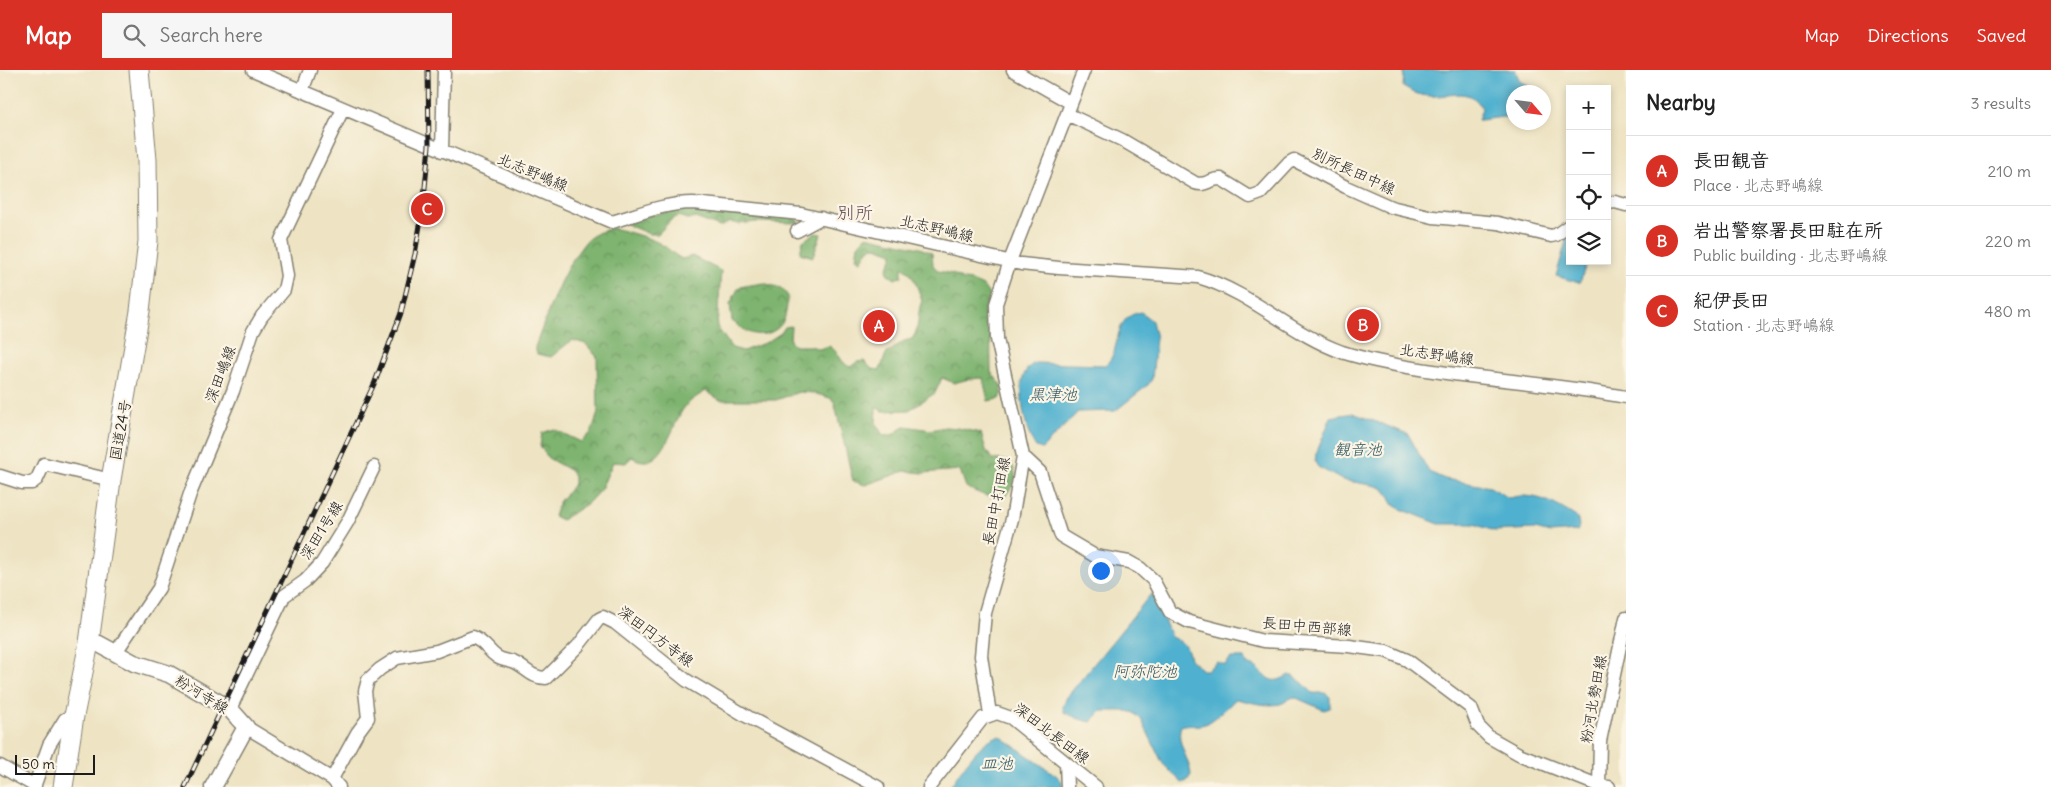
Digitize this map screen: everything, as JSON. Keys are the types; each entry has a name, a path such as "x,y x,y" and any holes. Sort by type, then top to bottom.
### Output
{"highway":[{"name":"国道24号","path":"64,787 74,716 89,643 112,480 140,311 148,241 147,160 139,70"}],"main road":[{"name":"粉河寺線","path":"89,643 99,644 134,663 169,674 230,709 246,727"},
{"path":"212,787 246,727"}],"street":[{"name":"北志野嶋線","path":"253,70 612,222 651,210 681,203 693,203 801,214 1010,261 1059,268 1198,277 1214,282 1234,292 1300,331 1341,352 1383,363 1439,372 1590,390 1626,397"},
{"path":"302,92 310,70"},
{"path":"442,151 444,70"},
{"name":"別所長田中線","path":"1013,70 1069,109 1195,183 1205,184 1221,179 1250,197 1261,193 1294,160 1380,203 1418,214 1498,223 1551,236 1556,235 1566,228"},
{"name":"長田中打田線","path":"990,714 981,656 986,613 1012,520 1023,456 997,339 996,304 1010,261 1084,70"},
{"name":"深田嶋線","path":"116,652 159,588 190,494 233,390 253,331 262,316 284,290 287,276 282,240 343,109"},
{"path":"1611,202 1626,205"},
{"path":"797,231 821,218"},
{"name":"長田中西部線","path":"1023,456 1040,472 1061,536 1095,556 1129,562 1140,568 1153,580 1170,612 1189,622 1263,640 1349,646 1386,651 1407,660 1471,708 1478,726 1489,738 1519,754 1599,787 1609,787"},
{"path":"0,476 22,483 32,483 37,479 44,464 112,480"},
{"name":"深田1号線","path":"230,709 284,596 306,581 322,562 348,521 374,467"},
{"name":"深田円方寺線","path":"336,783 357,733 368,718 365,691 368,680 380,669 397,658 437,651 473,637 485,643 495,656 501,660 515,663 538,678 546,678 578,646 599,619 603,617 615,624 686,680 748,717 878,787"},
{"name":"粉河北勢田線","path":"1599,787 1600,742 1626,618"},
{"name":"深田北長田線","path":"929,787 979,723 990,714 997,713 1011,718 1096,787"},
{"path":"0,766 35,786 49,745 66,719 74,716"},
{"path":"246,727 336,783"},
{"path":"1066,763 1067,787"}],"green space":[{"path":"691,207 793,218 798,220 798,223 756,222 739,224 730,222 720,227 695,218 687,219 678,216 671,220 658,234 649,234 626,224 642,217"},
{"path":"613,228 648,238 682,259 692,256 721,271 717,327 732,348 743,351 767,342 781,333 785,327 791,326 790,341 795,346 811,346 819,349 829,346 850,367 857,362 864,361 872,369 880,370 886,354 904,341 912,339 918,325 922,301 915,282 906,270 902,267 902,276 895,279 888,274 887,268 893,253 876,247 869,248 861,261 856,258 858,245 866,236 920,248 932,253 933,265 938,271 953,274 963,280 972,281 983,286 990,296 991,372 1002,386 1002,395 999,399 988,401 983,378 954,383 942,378 935,393 909,410 882,411 876,407 876,424 883,435 892,435 905,426 931,430 945,427 958,428 981,433 986,450 992,459 1010,461 1015,472 1011,489 1004,498 984,495 966,487 960,470 923,473 905,471 865,485 853,481 834,401 830,398 813,393 799,392 776,400 720,400 706,391 691,400 684,408 659,454 652,459 643,461 632,457 626,463 613,462 601,489 588,503 562,520 554,516 559,502 574,484 574,477 571,471 548,458 540,446 542,433 554,429 581,442 591,433 598,413 597,357 586,344 572,340 551,357 537,354 535,347 555,294 575,256 592,236"},
{"path":"815,233 821,234 813,257 800,253 803,241"},
{"path":"763,283 781,288 788,296 787,309 783,322 779,327 769,333 757,334 744,330 732,321 730,304 739,287"}],"water":[{"path":"1404,70 1515,70 1520,81 1527,85 1506,85 1506,117 1478,120 1482,108 1472,97 1460,94 1421,95 1403,87"},
{"path":"1566,241 1566,265 1586,265 1580,283 1556,276"},
{"name":"黒津池","path":"1141,312 1152,321 1156,338 1152,379 1148,385 1115,411 1078,412 1042,449 1036,447 1029,434 1022,404 1022,385 1024,375 1028,369 1035,363 1105,365 1114,352 1125,321 1131,315"},
{"name":"観音池","path":"1353,413 1408,434 1429,472 1445,479 1490,487 1509,498 1527,496 1544,500 1576,517 1579,524 1577,531 1550,533 1535,529 1494,531 1474,524 1439,524 1393,504 1384,489 1342,480 1318,467 1315,462 1316,454 1331,417"},
{"name":"阿弥陀池","path":"1151,594 1155,597 1171,637 1184,645 1190,659 1202,670 1207,670 1217,662 1225,665 1231,658 1245,658 1247,664 1257,668 1272,680 1279,680 1289,675 1293,676 1313,693 1326,694 1330,697 1330,708 1324,710 1294,697 1274,705 1258,704 1236,699 1215,718 1205,724 1181,726 1181,744 1191,775 1187,781 1182,783 1163,764 1141,719 1134,713 1128,711 1102,711 1091,722 1064,712 1063,706 1067,697"},
{"name":"皿池","path":"1000,736 1057,776 1062,781 1062,787 950,787 978,749 993,738"}],"railway":[{"path":"185,787 375,382 401,313 415,254 423,208 429,146 428,70"}],"place":[{"name":"紀伊長田","path":"427,209"},
{"name":"岩出警察署長田駐在所","path":"1363,325"},
{"name":"長田観音","path":"879,326"}],"district":[{"name":"別所","path":"855,212"}]}
